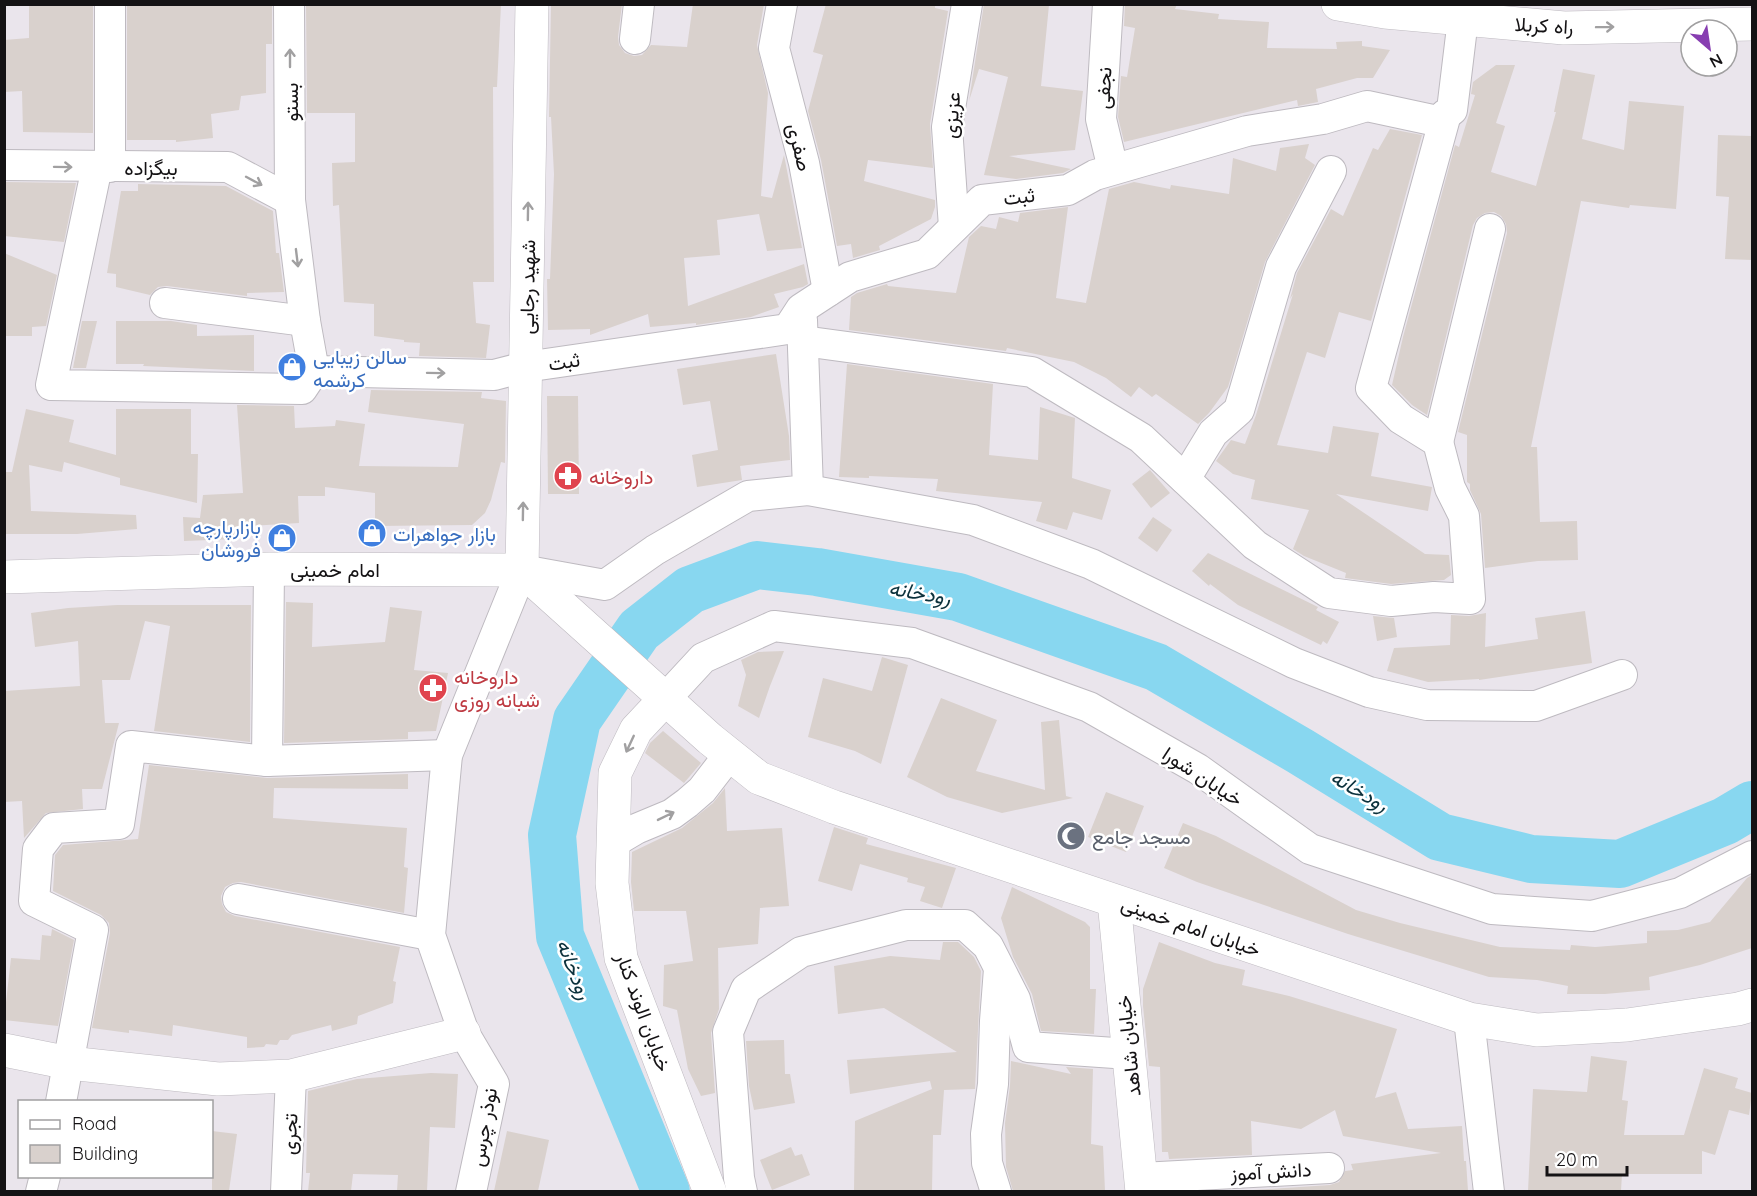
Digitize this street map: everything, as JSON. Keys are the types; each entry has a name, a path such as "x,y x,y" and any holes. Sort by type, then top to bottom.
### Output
{"main road":[{"name":"شهید رجایی","path":"522,570 532,4"},
{"name":"راه کربلا","path":"1338,4 1385,12 1563,28 1699,15 1752,24"},
{"name":"امام خمینی","path":"4,577 270,569 522,570"},
{"name":"خیابان امام خمینی","path":"522,570 759,778 834,807 1469,1018 1537,1030 1628,1025 1752,1005"},
{"name":"خیابان الوند کنار","path":"654,688 615,774 612,883 621,958 710,1191"},
{"name":"خیابان شاهد","path":"1114,901 1142,1185"},
{"path":"4,1050 69,1063 218,1079 291,1076 464,1033"}],"street":[{"path":"110,4 103,167 51,385 302,389 314,371 494,375 525,367"},
{"name":"بستو","path":"289,4 290,200 305,321 314,371"},
{"path":"635,39 639,4"},
{"name":"صفری","path":"782,4 774,48 804,163 828,291"},
{"name":"عزیزی","path":"954,227 946,127 967,4"},
{"name":"نجفی","path":"1108,4 1101,120 1113,169"},
{"path":"1438,442 1401,419 1371,388 1446,114 1452,110 1463,19"},
{"name":"ثبت","path":"525,367 788,329 801,309 850,277 927,254 982,200 1068,190 1095,175 1246,130 1323,119 1367,106 1437,121 1446,114"},
{"name":"بیگزاده","path":"4,165 228,167 290,200"},
{"path":"1185,479 1213,433 1239,410 1281,267 1331,171"},
{"path":"803,341 1032,372 1141,438 1255,544 1329,593 1391,601 1434,597 1470,599 1464,516 1450,488 1438,442 1490,229"},
{"path":"165,303 305,321"},
{"path":"801,309 808,490"},
{"path":"238,899 430,935 447,755 522,570 605,585 655,550 748,496 808,490 973,520 1091,564 1294,663 1369,693 1427,705 1536,706 1622,675"},
{"path":"267,761 270,569"},
{"name":"خیابان شورا","path":"654,688 703,658 774,626 912,643 1089,708 1198,769 1310,849 1492,909 1592,916 1680,893 1752,856"},
{"path":"61,1100 93,930 34,901 38,849 54,828 119,824 131,746 267,761 447,755"},
{"path":"614,842 636,829 672,814 687,803 702,790 729,754"},
{"path":"742,1191 737,1155 728,1032 746,989 801,952 906,925 965,925 988,946 1015,999 1028,1047 1129,1053"},
{"name":"نوذر چرس","path":"430,935 464,1033 494,1084 471,1191"},
{"path":"996,1191 987,1163 986,1134 993,1084 999,968"},
{"path":"1469,1018 1489,1191"},
{"name":"تجری","path":"286,1191 291,1076"},
{"name":"دانش آموز","path":"1142,1185 1329,1168"}],"building":[{"path":"29,4 93,4 93,133 23,132 22,91 4,92 4,40 29,38"},
{"path":"127,4 272,4 272,44 266,44 266,93 241,96 239,110 211,114 213,138 176,142 176,140 127,140"},
{"path":"306,4 501,4 497,87 493,87 494,282 473,282 476,323 490,325 486,358 419,356 420,343 374,336 374,304 344,302 339,205 333,206 332,163 355,162 355,113 307,113"},
{"path":"551,4 622,4 619,45 625,53 634,56 642,55 651,45 687,47 693,4 764,4 757,45 768,93 761,196 772,198 784,155 802,248 767,251 759,214 717,220 720,255 684,258 688,306 804,264 808,284 774,294 779,307 751,317 696,325 696,323 650,327 648,314 590,335 590,329 548,330 547,279 550,279 554,174 551,117 549,117"},
{"path":"826,4 935,4 935,8 948,11 930,124 933,168 868,160 864,181 935,200 931,219 879,246 880,250 853,258 851,244 837,246 821,160 808,111 823,55 813,52"},
{"path":"984,4 1049,5 1041,86 1083,91 1075,150 1009,156 1071,169 1063,173 1016,179 984,175 1008,77 979,69 969,101"},
{"path":"1125,4 1177,4 1175,9 1219,14 1218,19 1269,22 1267,48 1337,49 1336,42 1362,41 1362,46 1390,50 1373,78 1357,78 1316,89 1318,102 1298,106 1297,100 1124,142 1118,117 1121,76 1127,77 1135,28 1124,26"},
{"path":"1496,65 1515,65 1496,123 1505,126 1491,172 1536,186 1556,112 1554,112 1563,69 1595,75 1582,139 1624,150 1629,101 1684,106 1676,209 1630,205 1629,208 1581,201 1531,447 1537,447 1540,522 1577,521 1578,560 1538,561 1485,568 1481,514 1470,490 1470,484 1467,482 1467,435 1458,432 1507,233 1506,224 1501,216 1494,212 1485,213 1477,218 1473,225 1427,415 1412,405 1392,385 1455,145 1459,147 1475,95 1471,94 1473,82"},
{"path":"1390,129 1422,135 1371,321 1339,312 1325,358 1307,352 1277,445 1328,453 1333,426 1379,433 1371,476 1432,487 1428,511 1336,494 1425,554 1449,555 1451,575 1444,580 1391,584 1345,578 1346,573 1304,556 1293,549 1309,510 1251,499 1255,480 1233,474 1216,461 1231,440 1245,444 1293,294 1290,299 1297,273 1331,209 1343,216 1373,148 1378,150"},
{"path":"1718,135 1752,136 1752,260 1725,259 1729,197 1716,196"},
{"path":"1309,144 1305,158 1315,165 1265,262 1228,387 1198,424 1156,394 1152,397 1139,387 1131,397 1106,378 1074,362 1007,348 1006,351 849,330 851,297 857,293 887,284 888,286 956,293 969,237 981,226 996,229 999,217 1018,222 1020,213 1068,207 1056,298 1086,303 1109,189 1134,182 1170,189 1171,185 1229,194 1233,158 1276,171 1280,148"},
{"path":"4,182 76,183 64,242 4,236"},
{"path":"138,184 226,186 273,211 276,253 279,253 284,292 247,293 247,296 167,286 158,287 150,295 116,287 116,274 107,273 121,191 138,191"},
{"path":"4,253 57,275 46,326 32,327 32,336 4,336"},
{"path":"82,321 97,321 86,368 73,368"},
{"path":"116,321 171,321 197,325 197,336 254,335 254,371 116,364"},
{"path":"776,354 789,436 790,460 740,466 742,480 697,487 692,455 718,450 710,401 683,405 677,369"},
{"path":"847,364 993,384 989,455 1038,460 1040,407 1075,418 1072,478 1111,490 1102,520 1073,512 1067,530 1036,521 1042,502 936,491 938,479 839,477"},
{"path":"371,390 482,392 481,398 506,401 505,463 501,462 491,500 485,513 472,525 375,526 375,493 325,487 325,496 298,496 299,523 234,527 235,539 184,541 183,517 200,518 203,495 243,493 237,405 294,406 295,428 335,426 336,420 365,424 359,466 458,467 464,424 368,412"},
{"path":"547,396 578,396 579,494 548,494"},
{"path":"26,409 74,420 69,442 116,455 116,409 191,409 191,454 198,454 197,503 120,485 120,478 64,462 62,472 29,465 31,511 136,515 137,529 77,534 4,534 4,472 12,472"},
{"path":"1150,470 1170,493 1151,508 1132,484"},
{"path":"1153,517 1172,530 1157,552 1138,538"},
{"path":"1208,553 1318,607 1316,610 1339,622 1327,644 1323,641 1321,645 1238,605 1210,584 1209,586 1192,571"},
{"path":"286,602 313,603 312,647 385,642 390,607 422,611 414,670 448,673 436,731 408,732 408,739 284,743"},
{"path":"117,605 251,605 250,742 154,731 170,626 145,621 130,680 102,680 105,723 119,723 102,789 82,789 83,809 46,813 24,838 22,801 4,802 4,691 80,686 78,641 35,647 31,613"},
{"path":"1585,611 1592,663 1479,680 1428,682 1387,671 1394,648 1450,645 1451,615 1469,616 1486,613 1485,647 1538,639 1535,618"},
{"path":"1373,616 1394,618 1397,637 1377,641"},
{"path":"784,651 759,718 738,706 746,675 741,660 758,652"},
{"path":"882,657 908,665 881,764 855,751 808,737 823,678 872,691"},
{"path":"941,698 997,720 976,771 1045,790 1041,722 1059,720 1066,796 1073,798 1002,813 947,797 907,777"},
{"path":"663,731 701,763 684,783 645,753 650,743"},
{"path":"149,765 267,778 408,774 408,789 274,788 273,818 407,828 404,867 408,868 404,913 241,882 225,887 221,896 226,912 235,916 400,947 393,981 396,982 393,1003 358,1016 357,1024 332,1031 331,1025 292,1035 288,1040 280,1040 277,1045 266,1044 264,1047 247,1048 247,1037 173,1025 172,1036 92,1028 110,933 109,923 101,915 53,891 55,855 63,845 138,839"},
{"path":"725,788 727,831 782,828 789,906 760,908 758,944 718,948 719,1009 711,1033 715,1093 701,1096 688,1069 677,1010 663,1006 664,965 693,961 686,911 634,911 631,882 632,852 682,828 713,803"},
{"path":"1106,792 1144,806 1126,852 1088,837"},
{"path":"1183,823 1216,836 1356,910 1500,947 1570,950 1571,945 1595,947 1647,943 1647,931 1678,930 1710,922 1752,875 1752,948 1700,965 1649,977 1650,990 1605,994 1567,994 1568,986 1537,980 1489,977 1348,934 1197,882 1164,868"},
{"path":"834,827 868,838 866,844 956,868 942,908 920,901 925,887 907,882 908,878 860,864 852,891 818,881"},
{"path":"1012,887 1085,922 1090,927 1090,989 1096,989 1094,1034 1041,1031 1032,994 1013,957 1001,918"},
{"path":"52,929 74,940 58,1026 4,1020 11,958 40,960 42,935 51,936"},
{"path":"943,942 958,942 974,957 981,971 975,1089 944,1090 941,1135 933,1135 932,1191 854,1191 855,1121 932,1089 930,1081 850,1094 847,1060 957,1052 884,1008 838,1014 834,966 890,956 940,960"},
{"path":"1159,942 1215,963 1245,970 1242,985 1289,996 1397,1029 1375,1098 1396,1092 1408,1129 1462,1126 1468,1191 1238,1191 1330,1185 1339,1182 1345,1171 1353,1170 1351,1164 1441,1153 1343,1136 1335,1110 1301,1129 1251,1121 1252,1155 1169,1159 1168,1152 1162,1152 1160,1067 1149,1066 1143,1006 1143,989"},
{"path":"784,1040 785,1074 790,1074 795,1103 754,1110 749,1086 746,1041"},
{"path":"1591,1056 1627,1061 1622,1100 1628,1101 1624,1135 1684,1135 1704,1068 1738,1078 1735,1088 1752,1093 1749,1115 1729,1110 1715,1155 1702,1151 1702,1174 1622,1174 1621,1191 1528,1191 1533,1089 1587,1092"},
{"path":"1011,1061 1071,1074 1066,1067 1093,1069 1091,1144 1103,1146 1105,1191 1013,1191 1006,1167 1005,1123"},
{"path":"431,1073 458,1074 455,1128 430,1127 427,1191 397,1191 398,1175 353,1174 351,1191 308,1191 310,1173 306,1173 308,1091 357,1079"},
{"path":"213,1131 237,1134 229,1191 212,1191"},
{"path":"507,1131 549,1140 538,1191 494,1191"},
{"path":"791,1147 795,1156 802,1154 810,1175 772,1190 760,1160"}],"waterway":[{"name":"رودخانه","path":"666,1192 560,936 552,835 577,720 639,630 690,590 757,565 817,572 958,597 1156,667 1300,751 1440,837 1531,859 1620,864 1725,821 1752,805"}],"place":[{"name":"سالن زیبایی کرشمه","path":"292,367"},
{"name":"داروخانه","path":"568,476"},
{"name":"بازار جواهرات","path":"372,533"},
{"name":"بازارپارچه فروشان","path":"282,538"},
{"name":"داروخانه شبانه روزی","path":"433,688"},
{"name":"مسجد جامع","path":"1071,836"}]}
